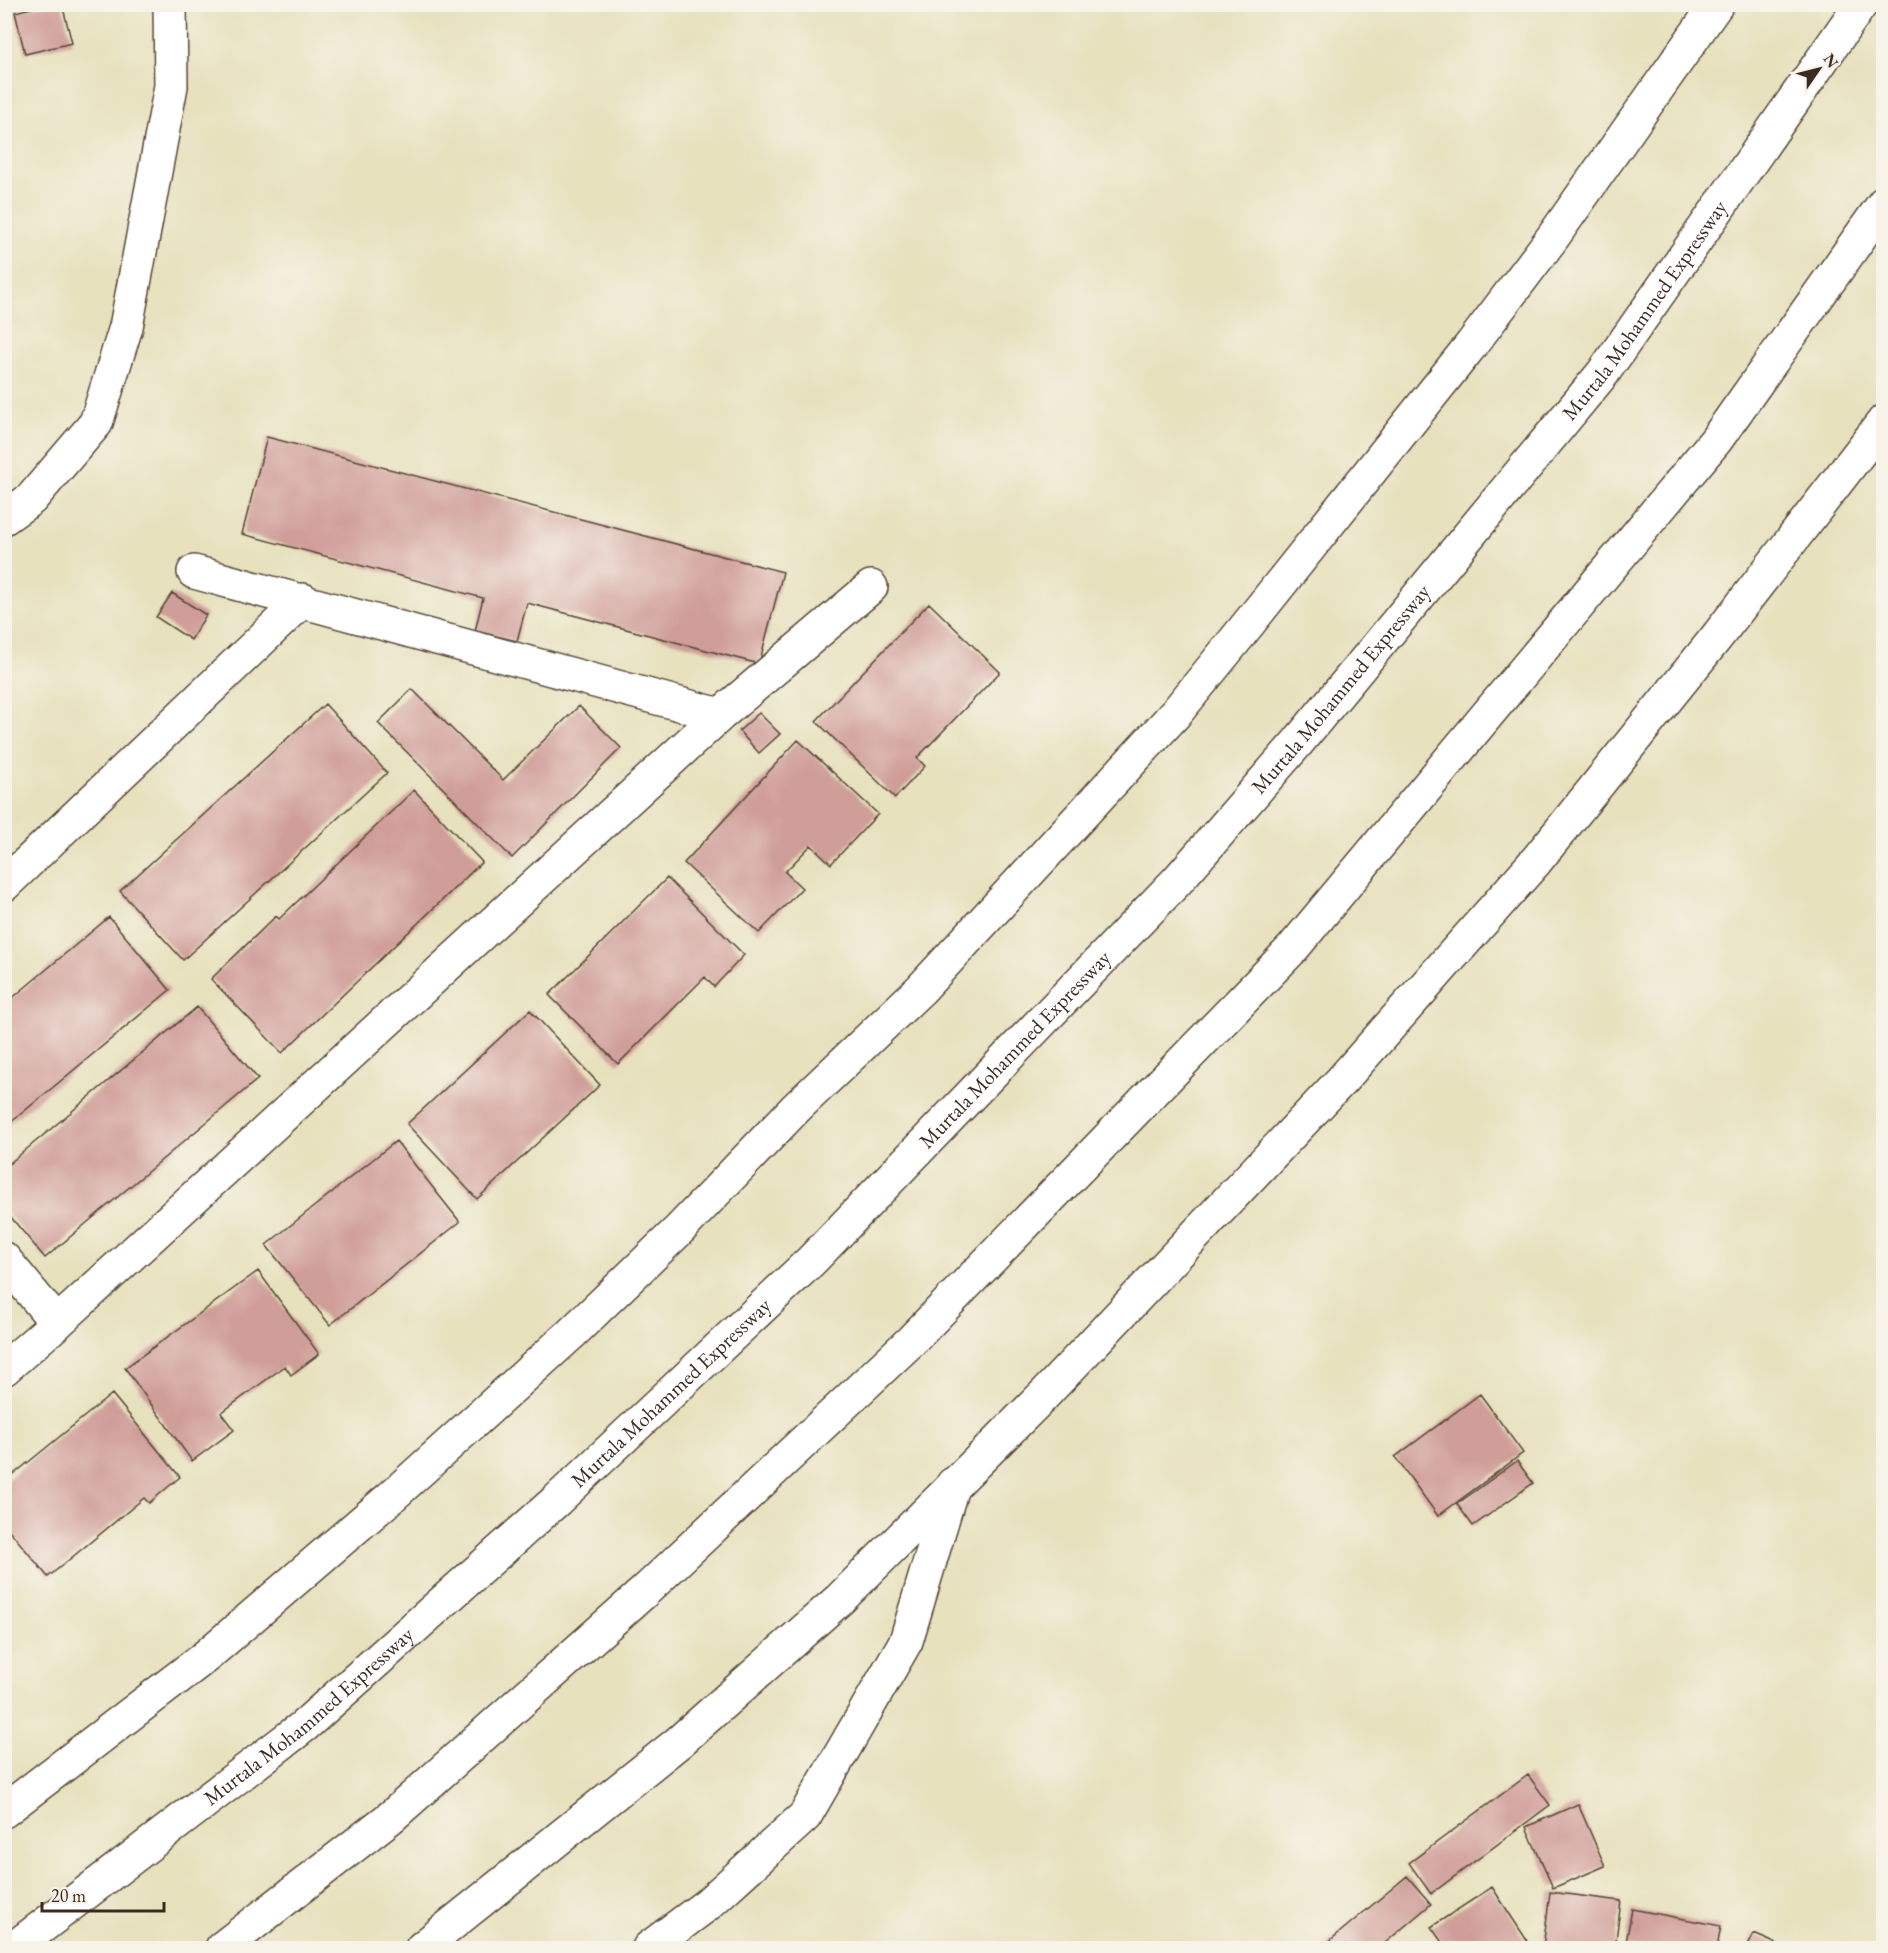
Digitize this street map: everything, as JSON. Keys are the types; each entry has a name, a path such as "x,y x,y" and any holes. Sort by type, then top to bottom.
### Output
{"main road":[{"path":"4,518 31,499 96,423 126,327 171,86 170,4"},
{"path":"4,1811 205,1657 390,1498 572,1333 679,1230 796,1108 921,989 1160,732 1241,633 1472,344 1553,237 1717,4"},
{"name":"Murtala Mohammed Expressway","path":"14,1948 304,1726 557,1500 811,1261 1177,881 1298,742 1603,373 1861,4"},
{"path":"222,1948 391,1816 644,1592 911,1341 1293,948 1716,440 1884,203"},
{"path":"422,1948 679,1742 841,1598 1044,1395 1342,1080 1536,861 1716,638 1884,421"},
{"path":"194,572 720,715"},
{"path":"4,1369 720,715 871,587"},
{"path":"4,885 303,600"},
{"path":"4,1258 57,1323"},
{"path":"649,1948 708,1904 805,1816 906,1641 953,1484"}],"building":[{"path":"48,4 62,4 72,43 25,54 15,12"},
{"path":"267,437 783,572 759,664 527,603 517,641 475,631 483,598 242,534"},
{"path":"172,593 206,615 191,640 156,617"},
{"path":"929,603 1000,672 917,758 925,766 895,798 816,721"},
{"path":"412,689 503,780 579,706 621,748 512,858 378,723"},
{"path":"325,704 387,773 183,960 120,891"},
{"path":"759,713 780,734 759,753 739,731"},
{"path":"798,740 878,814 831,864 811,845 785,872 802,888 759,933 684,863"},
{"path":"414,790 482,862 282,1053 211,979 276,916 279,919"},
{"path":"667,878 744,955 714,987 705,977 618,1064 549,995"},
{"path":"109,917 170,990 4,1128 4,1005"},
{"path":"197,1007 258,1079 45,1258 4,1209 4,1168"},
{"path":"530,1010 600,1085 477,1199 407,1124"},
{"path":"396,1141 460,1222 330,1325 266,1245"},
{"path":"258,1271 319,1354 291,1375 285,1366 221,1413 234,1430 192,1461 125,1368"},
{"path":"112,1394 180,1477 149,1503 144,1498 48,1577 4,1524 4,1482"},
{"path":"1480,1394 1523,1453 1438,1516 1395,1457"},
{"path":"1517,1461 1533,1483 1473,1526 1457,1504"},
{"path":"1528,1775 1550,1805 1431,1894 1409,1863"},
{"path":"1578,1804 1605,1866 1553,1888 1526,1827"},
{"path":"1407,1876 1431,1904 1379,1948 1321,1948"},
{"path":"1492,1887 1528,1942 1518,1948 1446,1948 1431,1927"},
{"path":"1550,1892 1621,1901 1615,1948 1543,1948"},
{"path":"1632,1909 1721,1926 1717,1948 1625,1948"},
{"path":"1754,1934 1786,1948 1747,1948"}]}
